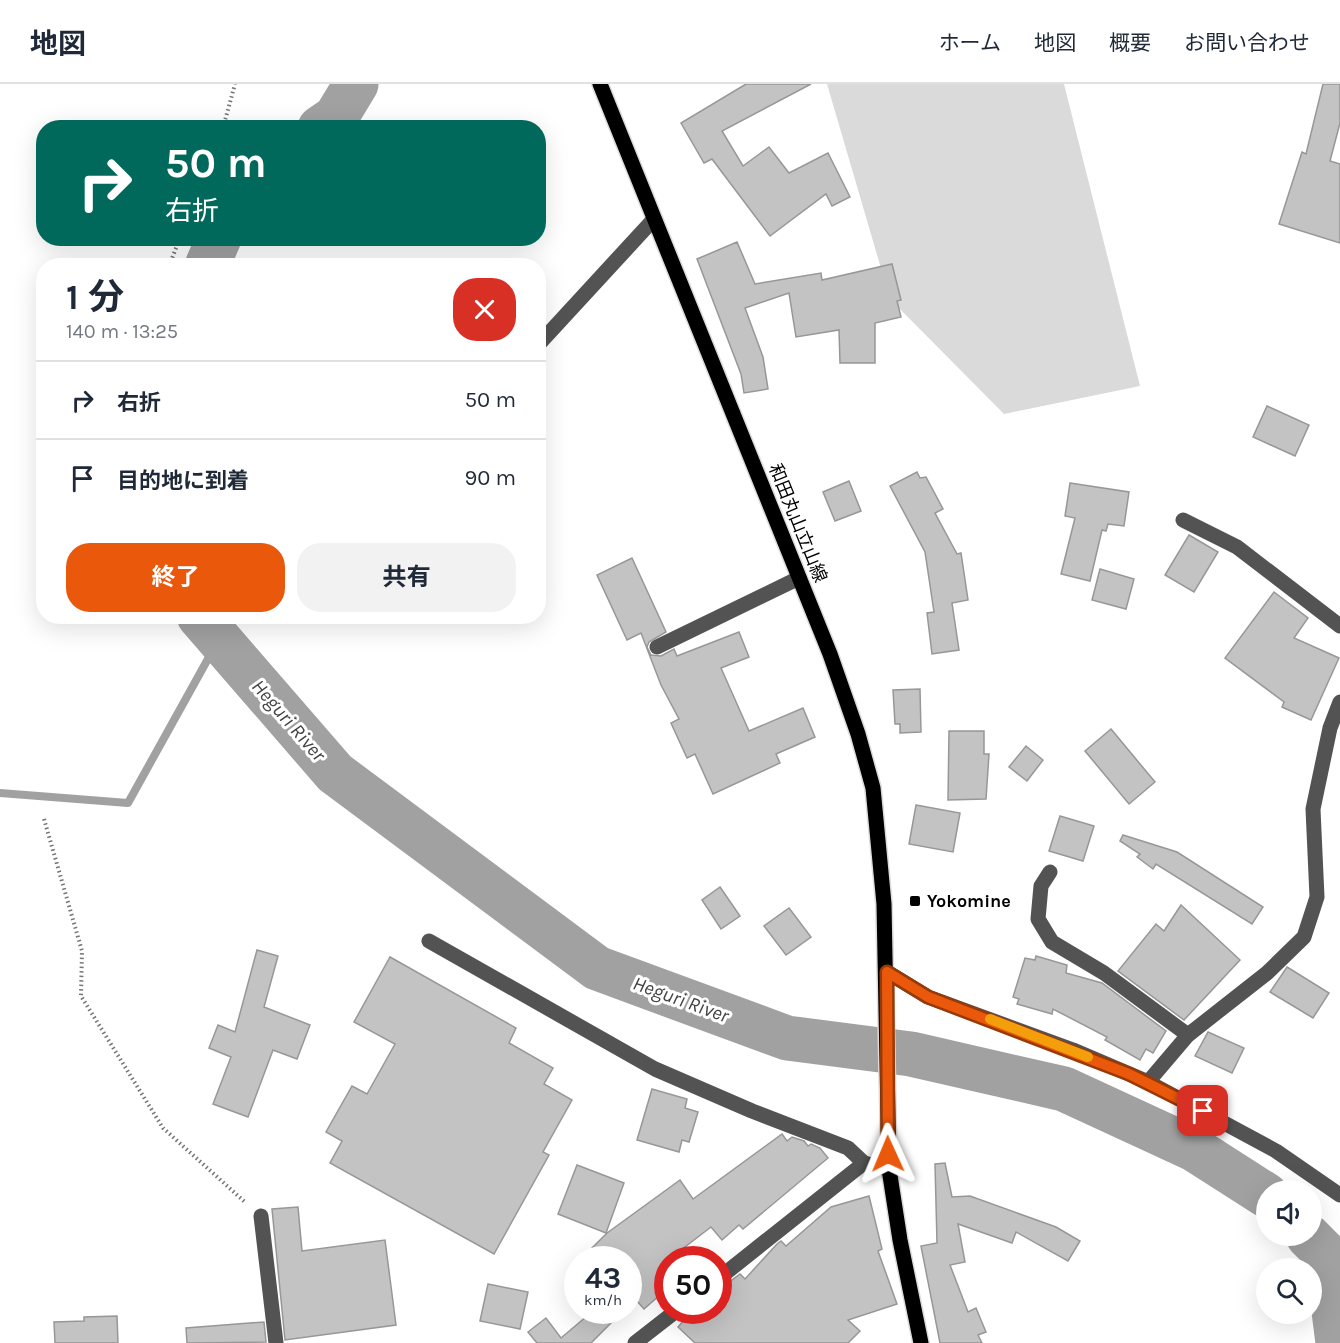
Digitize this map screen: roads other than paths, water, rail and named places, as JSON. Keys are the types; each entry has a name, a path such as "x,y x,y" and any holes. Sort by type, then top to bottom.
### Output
{"main road":[{"name":"和田丸山立山線","path":"600,84 799,578 855,724 873,788 884,894 889,1161 900,1240 921,1343"}],"street":[{"path":"546,336 654,219"},
{"path":"1183,520 1237,547 1340,626"},
{"path":"657,647 799,578"},
{"path":"1148,1082 1188,1035 1267,973 1304,937 1317,897 1313,809 1330,729 1340,702"},
{"path":"1050,872 1041,886 1038,918 1052,942 1104,974 1188,1035"},
{"path":"429,941 656,1069 752,1111 848,1148 864,1163"},
{"path":"887,972 928,997 1073,1050 1148,1082 1276,1151 1340,1195"},
{"path":"732,1268 864,1163 889,1161"},
{"path":"261,1216 276,1343"},
{"path":"635,1343 659,1324"}],"waterway":[{"name":"Heguri River","path":"332,120 336,117 356,84"},
{"name":"Heguri River","path":"210,258 216,246"},
{"name":"Heguri River","path":"206,624 335,773 597,968 787,1038 911,1054 1064,1089 1194,1149 1256,1189"},
{"path":"0,793 128,803 219,639"},
{"name":"Heguri River","path":"1318,1246 1327,1255 1338,1343"}],"place":[{"name":"Yokomine","path":"915,901"}]}
